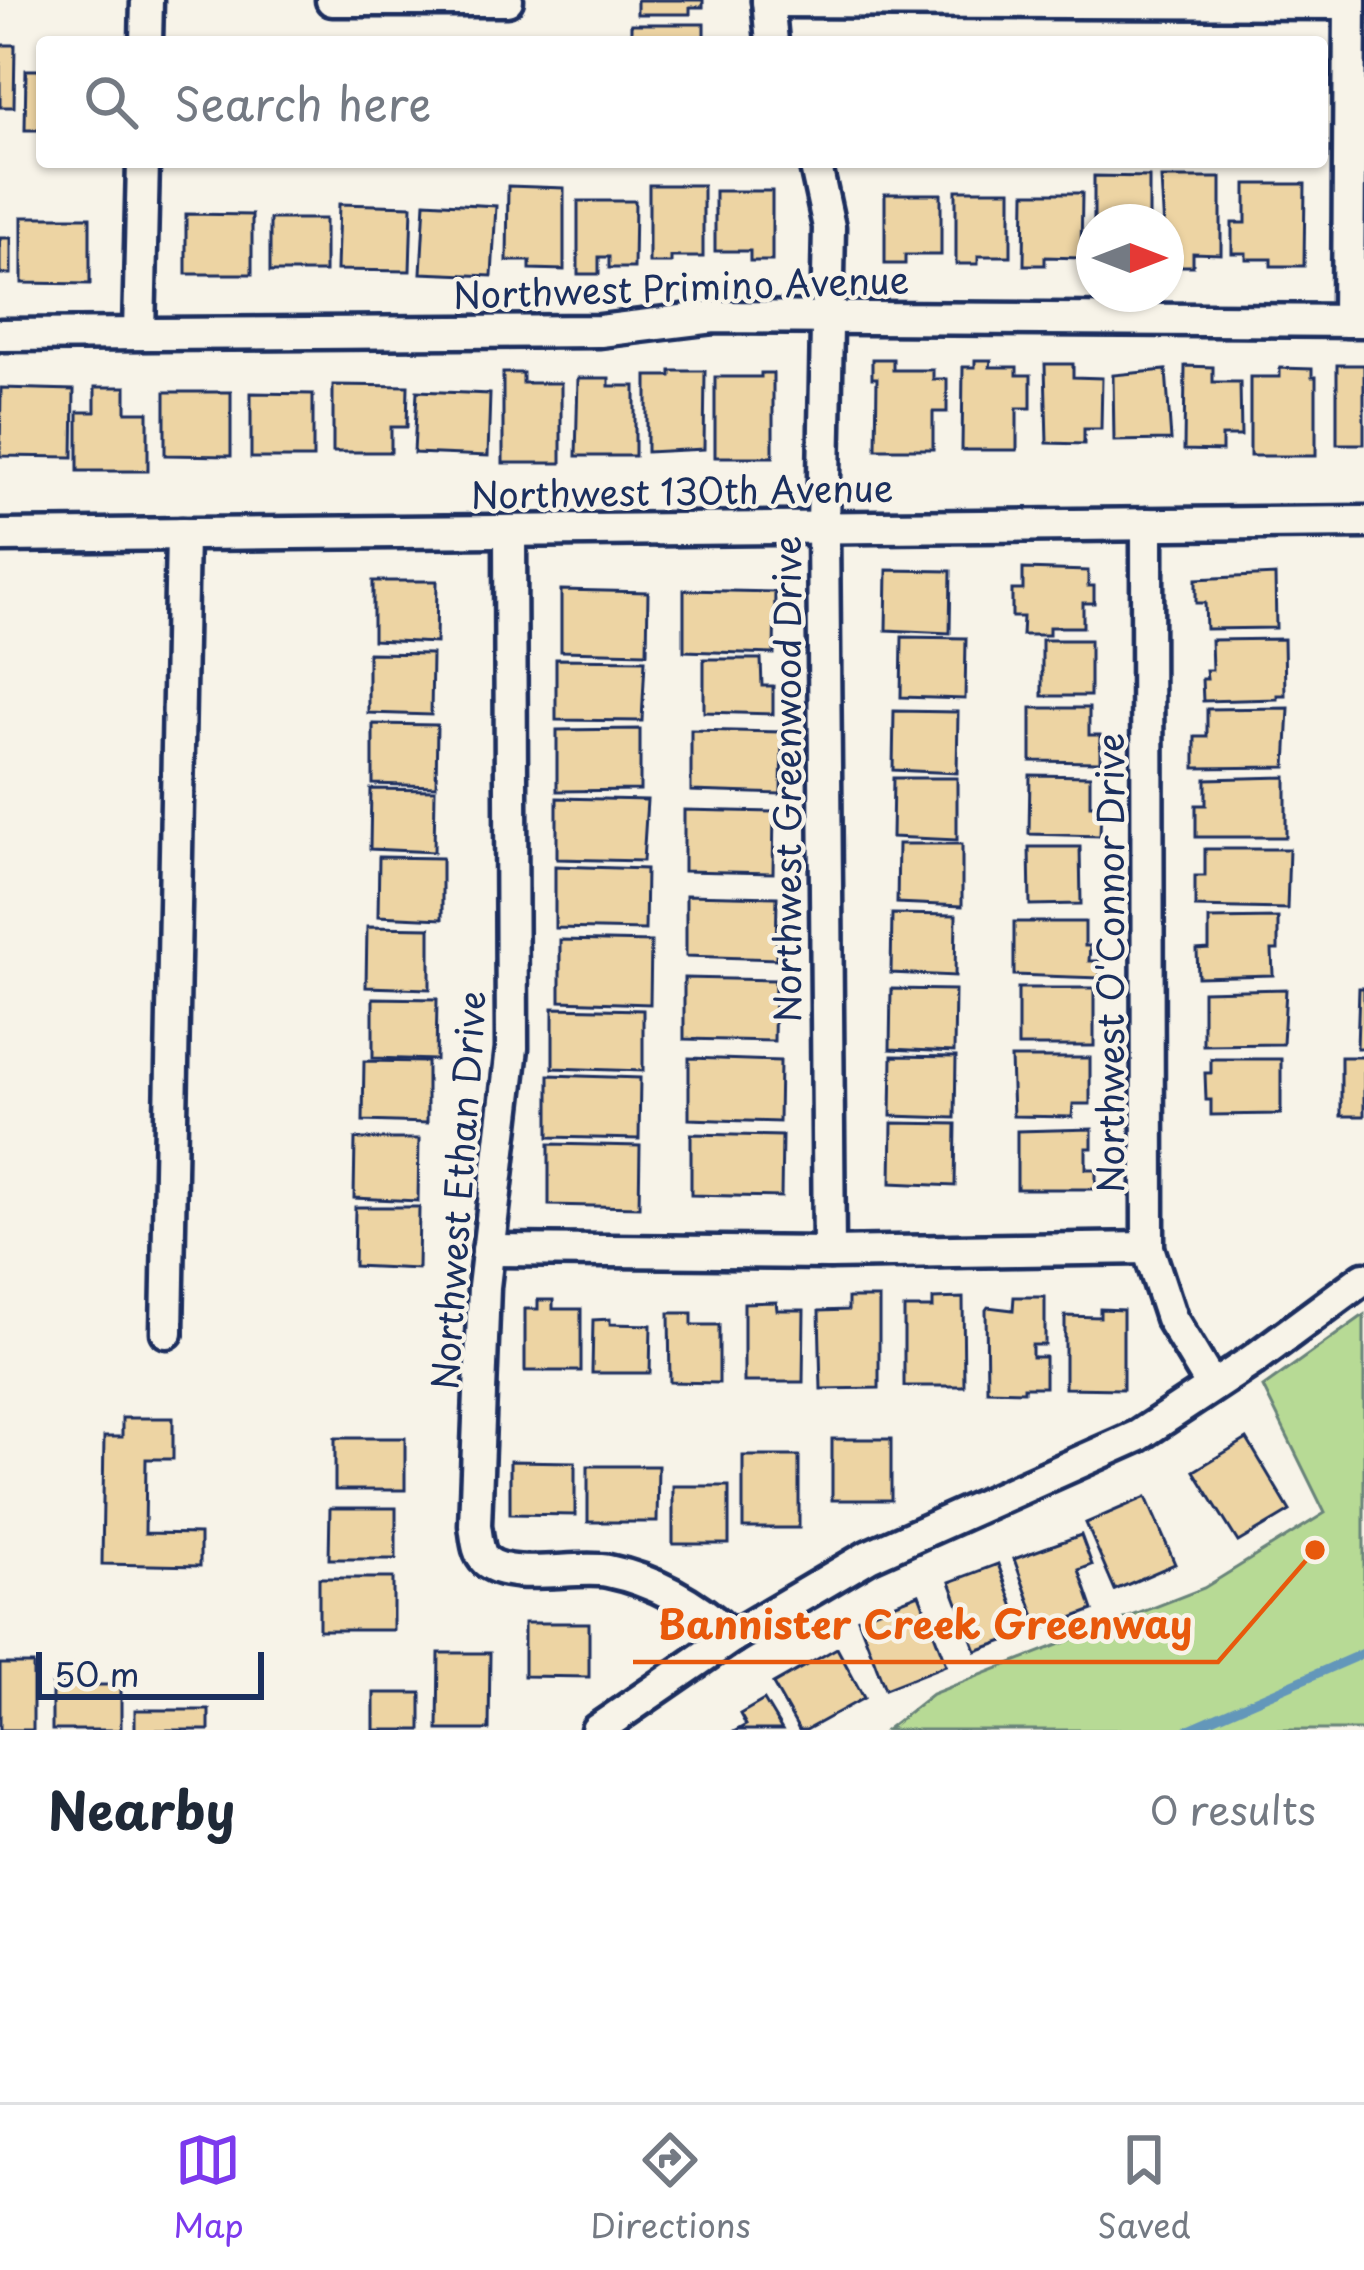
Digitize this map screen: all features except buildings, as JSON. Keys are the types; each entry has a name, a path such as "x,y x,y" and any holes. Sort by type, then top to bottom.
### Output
{"street":[{"path":"146,36 147,0"},
{"path":"332,0 507,0"},
{"path":"771,36 768,1 1350,2 1356,321"},
{"path":"139,333 143,168"},
{"name":"Northwest Greenwood Drive","path":"816,168 829,227 823,527 829,1253"},
{"name":"Northwest Primino Avenue","path":"0,335 600,331 714,317 1356,321"},
{"name":"Northwest 130th Avenue","path":"0,536 1364,522"},
{"name":"Northwest O'Connor Drive","path":"1148,524 1148,1248 1171,1318 1212,1386"},
{"name":"Northwest Ethan Drive","path":"510,531 512,1048 488,1250 475,1526 479,1550 488,1563 514,1570 605,1570 661,1587 698,1607 732,1637"},
{"path":"167,1332 182,534"},
{"path":"488,1250 829,1253 1148,1248"},
{"path":"597,1730 732,1637 868,1556 1138,1436 1364,1278"}],"green space":[{"path":"1364,1315 1364,1730 886,1730 932,1694 1204,1588 1325,1513 1263,1387"}],"waterway":[{"path":"1187,1730 1364,1653"}],"place":[{"name":"Bannister Creek Greenway","path":"1315,1550"}]}
